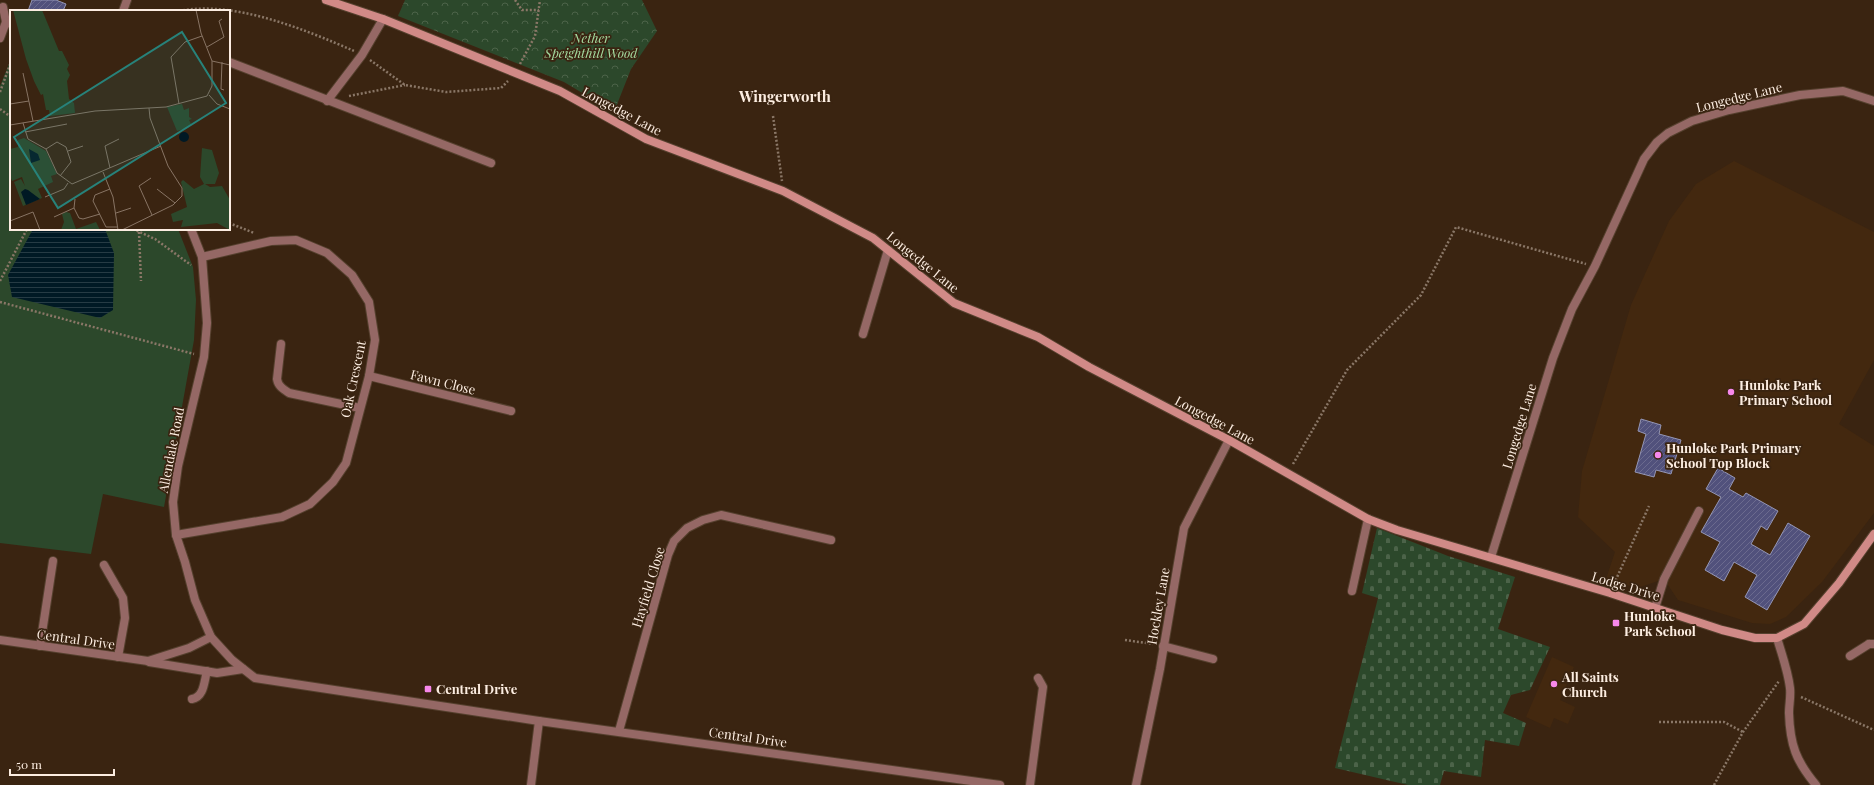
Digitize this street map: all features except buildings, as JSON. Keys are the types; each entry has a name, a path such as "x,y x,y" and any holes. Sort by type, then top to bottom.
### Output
{"street":[{"path":"124,10 127,0"},
{"name":"Longedge Lane","path":"326,0 383,19 560,91 646,139 783,191 873,238 954,303 1038,337 1089,367 1229,440 1368,519 1397,530 1491,557 1553,358 1572,308 1595,266 1644,159 1657,142 1668,133 1692,121 1729,110 1800,95 1843,92 1874,101"},
{"path":"0,38 8,23 3,7"},
{"path":"327,101 362,55 383,19"},
{"path":"230,62 491,163"},
{"name":"Allendale Road","path":"191,230 202,257 207,323 204,357 178,466 173,502 176,535 195,600 211,637 232,660 255,678"},
{"name":"Oak Crescent","path":"176,535 282,517 310,504 333,482 346,463 369,376 375,340 369,302 352,275 327,253 296,240 271,240 202,257"},
{"path":"863,334 888,250"},
{"path":"281,344 277,379 278,384 282,388 289,393 360,408"},
{"name":"Fawn Close","path":"369,376 512,411"},
{"name":"Hockley Lane","path":"1136,785 1164,646 1184,528 1229,440"},
{"path":"1655,608 1664,579 1699,511"},
{"name":"Hayfield Close","path":"619,731 668,555 674,541 687,528 703,520 721,515 831,540"},
{"path":"1352,591 1368,519"},
{"name":"Lodge Drive","path":"1491,557 1610,593 1722,630 1755,638 1777,638 1804,624 1839,582 1874,534"},
{"path":"40,646 53,561"},
{"path":"104,565 122,598 125,618 118,657"},
{"name":"Central Drive","path":"148,661 189,648 211,637"},
{"path":"1777,638 1787,672 1790,690 1789,713 1792,744 1803,769 1816,785"},
{"name":"Central Drive","path":"0,640 148,661 217,673 243,669"},
{"path":"1850,656 1872,644"},
{"path":"1164,646 1213,659"},
{"path":"192,699 198,698 201,694 207,671"},
{"name":"Central Drive","path":"255,678 539,721 1000,785"},
{"path":"1030,785 1043,687 1038,678"},
{"path":"531,785 539,721"}],"path":[{"path":"515,0 522,10 539,10"},
{"path":"327,101 406,85 446,92 501,88 516,73 535,36 540,0"},
{"path":"181,10 188,7 202,5"},
{"path":"278,18 362,55 406,85"},
{"path":"0,92 10,65"},
{"path":"0,109 10,116"},
{"path":"773,116 783,191"},
{"path":"230,223 271,240"},
{"path":"1288,473 1347,370 1421,295 1456,227 1595,266"},
{"path":"0,281 26,230"},
{"path":"135,230 155,239 204,275"},
{"path":"140,232 141,281"},
{"path":"0,302 204,357"},
{"path":"1610,593 1624,558 1649,506"},
{"path":"1125,640 1164,646"},
{"path":"1714,785 1743,732 1772,690 1787,672"},
{"path":"1790,690 1808,701 1874,730"},
{"path":"1659,722 1724,722 1743,732"}],"shaded area":[{"name":"Hunloke Park Primary School","path":"1734,161 1874,232 1874,360 1839,424 1874,446 1874,513 1822,582 1786,617 1770,624 1752,623 1678,600 1664,579 1637,588 1606,579 1615,552 1578,517 1582,471 1631,305 1669,221 1696,184"},
{"name":"All Saints Church","path":"1552,657 1574,667 1560,700 1575,707 1568,724 1554,718 1550,728 1526,717"}],"green space":[{"name":"Nether Speighthill Wood","path":"405,0 642,0 657,31 631,69 614,112 564,82 398,16"},
{"path":"10,61 10,230 178,230 193,267 196,300 194,340 164,507 103,494 91,554 0,543 0,86"},
{"path":"1377,528 1448,556 1515,577 1498,629 1550,647 1530,690 1511,695 1503,713 1526,723 1519,746 1485,740 1481,777 1444,771 1440,785 1408,785 1335,768 1378,598 1362,593"}],"water":[{"path":"32,230 105,230 114,253 113,310 100,318 12,297 8,275"}],"place":[{"name":"Hunloke Park Primary School","path":"1731,392"},
{"name":"Hunloke Park Primary School Top Block","path":"1658,455"},
{"name":"Hunloke Park School","path":"1616,623"},
{"name":"All Saints Church","path":"1554,684"},
{"name":"Central Drive","path":"428,689"}],"district":[{"name":"Wingerworth","path":"785,97"}]}
